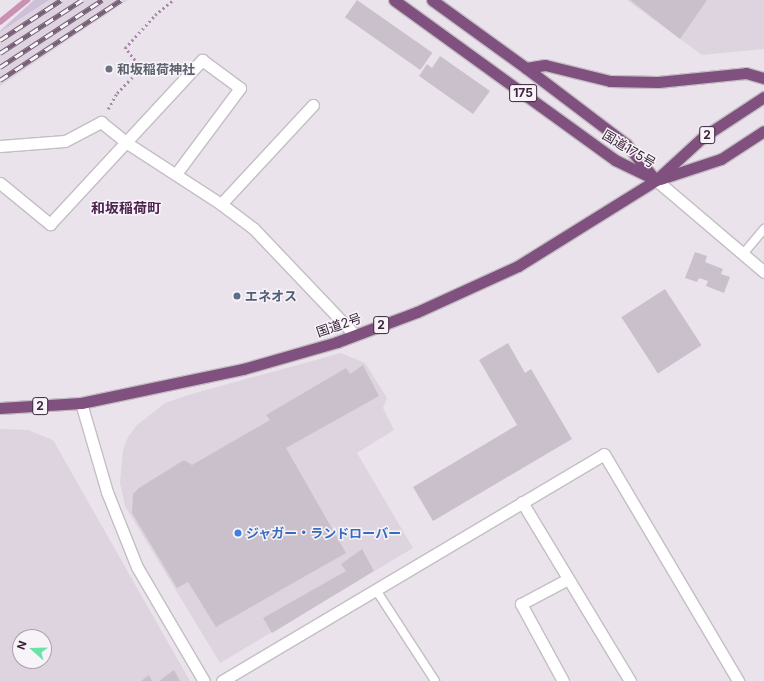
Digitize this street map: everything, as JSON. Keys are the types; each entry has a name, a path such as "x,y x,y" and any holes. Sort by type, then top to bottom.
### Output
{"highway":[{"name":"国道175号","path":"394,0 615,160 656,180"},
{"name":"国道175号","path":"432,0 526,68 626,144 656,180"},
{"name":"175","path":"526,68 545,65 610,81 658,82 746,73 764,78"},
{"name":"国道2号","path":"0,408 81,403 243,369 356,335 417,312 518,266 656,180 703,137 764,97"},
{"name":"国道2号","path":"656,180 721,159 764,131"}],"street":[{"path":"0,183 50,224 127,143 202,60 240,88 176,174"},
{"path":"221,204 313,105"},
{"path":"0,146 65,141 101,122 127,143 221,204 254,229 356,335"},
{"path":"656,180 764,272"},
{"path":"81,403 107,492 137,567 204,681"},
{"path":"222,681 604,454 738,681"},
{"path":"522,502 630,681"},
{"path":"563,681 521,604 568,579"}],"lane":[{"path":"743,254 764,229"},
{"path":"376,590 435,681"}],"path":[{"path":"101,122 117,93 141,68 125,48 155,15 173,0"}],"shaded area":[{"path":"34,0 49,0 0,32 0,31"},
{"path":"49,0 128,0 0,86 0,32"},
{"path":"627,0 764,0 764,49 702,55"},
{"path":"341,353 365,363 387,398 383,408 394,430 357,453 413,548 220,663 125,506 120,483 123,450 128,437 137,425 165,403 188,395"},
{"path":"0,429 28,430 53,440 190,681 0,681"}],"building":[{"path":"357,0 432,53 420,70 345,17"},
{"path":"630,0 707,0 680,39"},
{"path":"440,56 490,91 473,114 419,76 427,64 432,68"},
{"path":"695,252 707,256 705,262 723,269 721,274 730,277 724,293 706,286 708,281 699,278 697,282 685,278"},
{"path":"665,289 701,345 658,374 621,317"},
{"path":"508,343 525,373 531,369 572,439 433,521 413,487 517,425 479,360"},
{"path":"363,365 379,396 286,448 346,553 216,627 188,582 177,588 132,513 133,494 139,488 184,460 192,465 270,420 266,415 346,368 350,374"},
{"path":"362,549 374,571 272,633 263,618 346,571 341,564"},
{"path":"174,670 180,681 159,681"},
{"path":"149,675 152,681 141,681"}],"waterway":[{"path":"0,22 27,0"}],"railway":[{"path":"0,40 61,0"},
{"path":"0,53 82,0"},
{"path":"0,67 102,0"},
{"path":"0,80 121,0"}],"place":[{"name":"和坂稲荷神社","path":"109,69"},
{"name":"エネオス","path":"237,296"},
{"name":"ジャガー・ランドローバー","path":"238,533"}],"district":[{"name":"和坂稲荷町","path":"126,208"}]}
